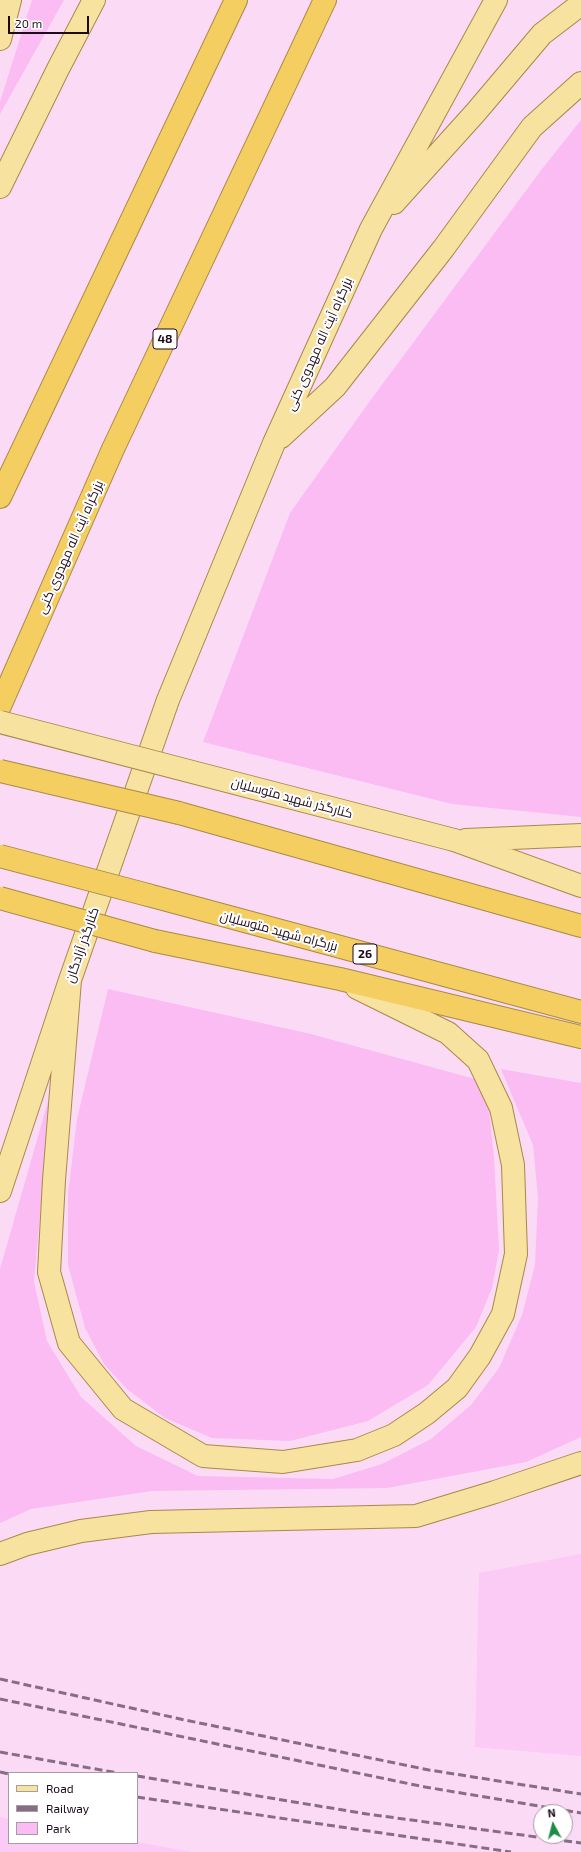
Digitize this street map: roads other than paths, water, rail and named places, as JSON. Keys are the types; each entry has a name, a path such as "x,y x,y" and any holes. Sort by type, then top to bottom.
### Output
{"highway":[{"path":"0,497 236,0"},
{"name":"بزرگراه آیت اله مهدوی کنی","path":"0,706 113,449 325,0"},
{"path":"0,771 179,813 581,926"},
{"name":"بزرگراه شهید متوسلیان","path":"0,856 581,1012"},
{"path":"0,898 155,941 340,979 581,1037"}],"main road":[{"path":"0,39 10,0"},
{"path":"0,187 94,0"},
{"name":"بزرگراه آیت اله مهدوی کنی","path":"168,700 274,444 371,229 496,0"},
{"path":"371,229 476,112 542,34 581,4"},
{"path":"274,444 335,387 443,249 532,127 581,83"},
{"name":"کنارگذر آزادگان","path":"0,1191 70,980 168,700"},
{"name":"کنارگذر شهید متوسلیان","path":"0,722 454,840 581,886"},
{"path":"454,840 581,835"},
{"path":"70,980 54,1180 50,1272 69,1343 123,1409 203,1456 283,1462 357,1450 394,1435 427,1413 457,1388 480,1356 503,1314 516,1254 514,1165 501,1108 478,1060 448,1033 340,979"},
{"path":"0,1554 27,1544 81,1531 151,1522 416,1516 495,1492 581,1463"}],"railway":[{"path":"0,1679 185,1720 429,1770 581,1794"},
{"path":"0,1699 425,1787 581,1813"},
{"path":"0,1752 112,1772"},
{"path":"0,1772 8,1774"},
{"path":"138,1776 367,1814 581,1843"},
{"path":"138,1797 511,1852"}]}
